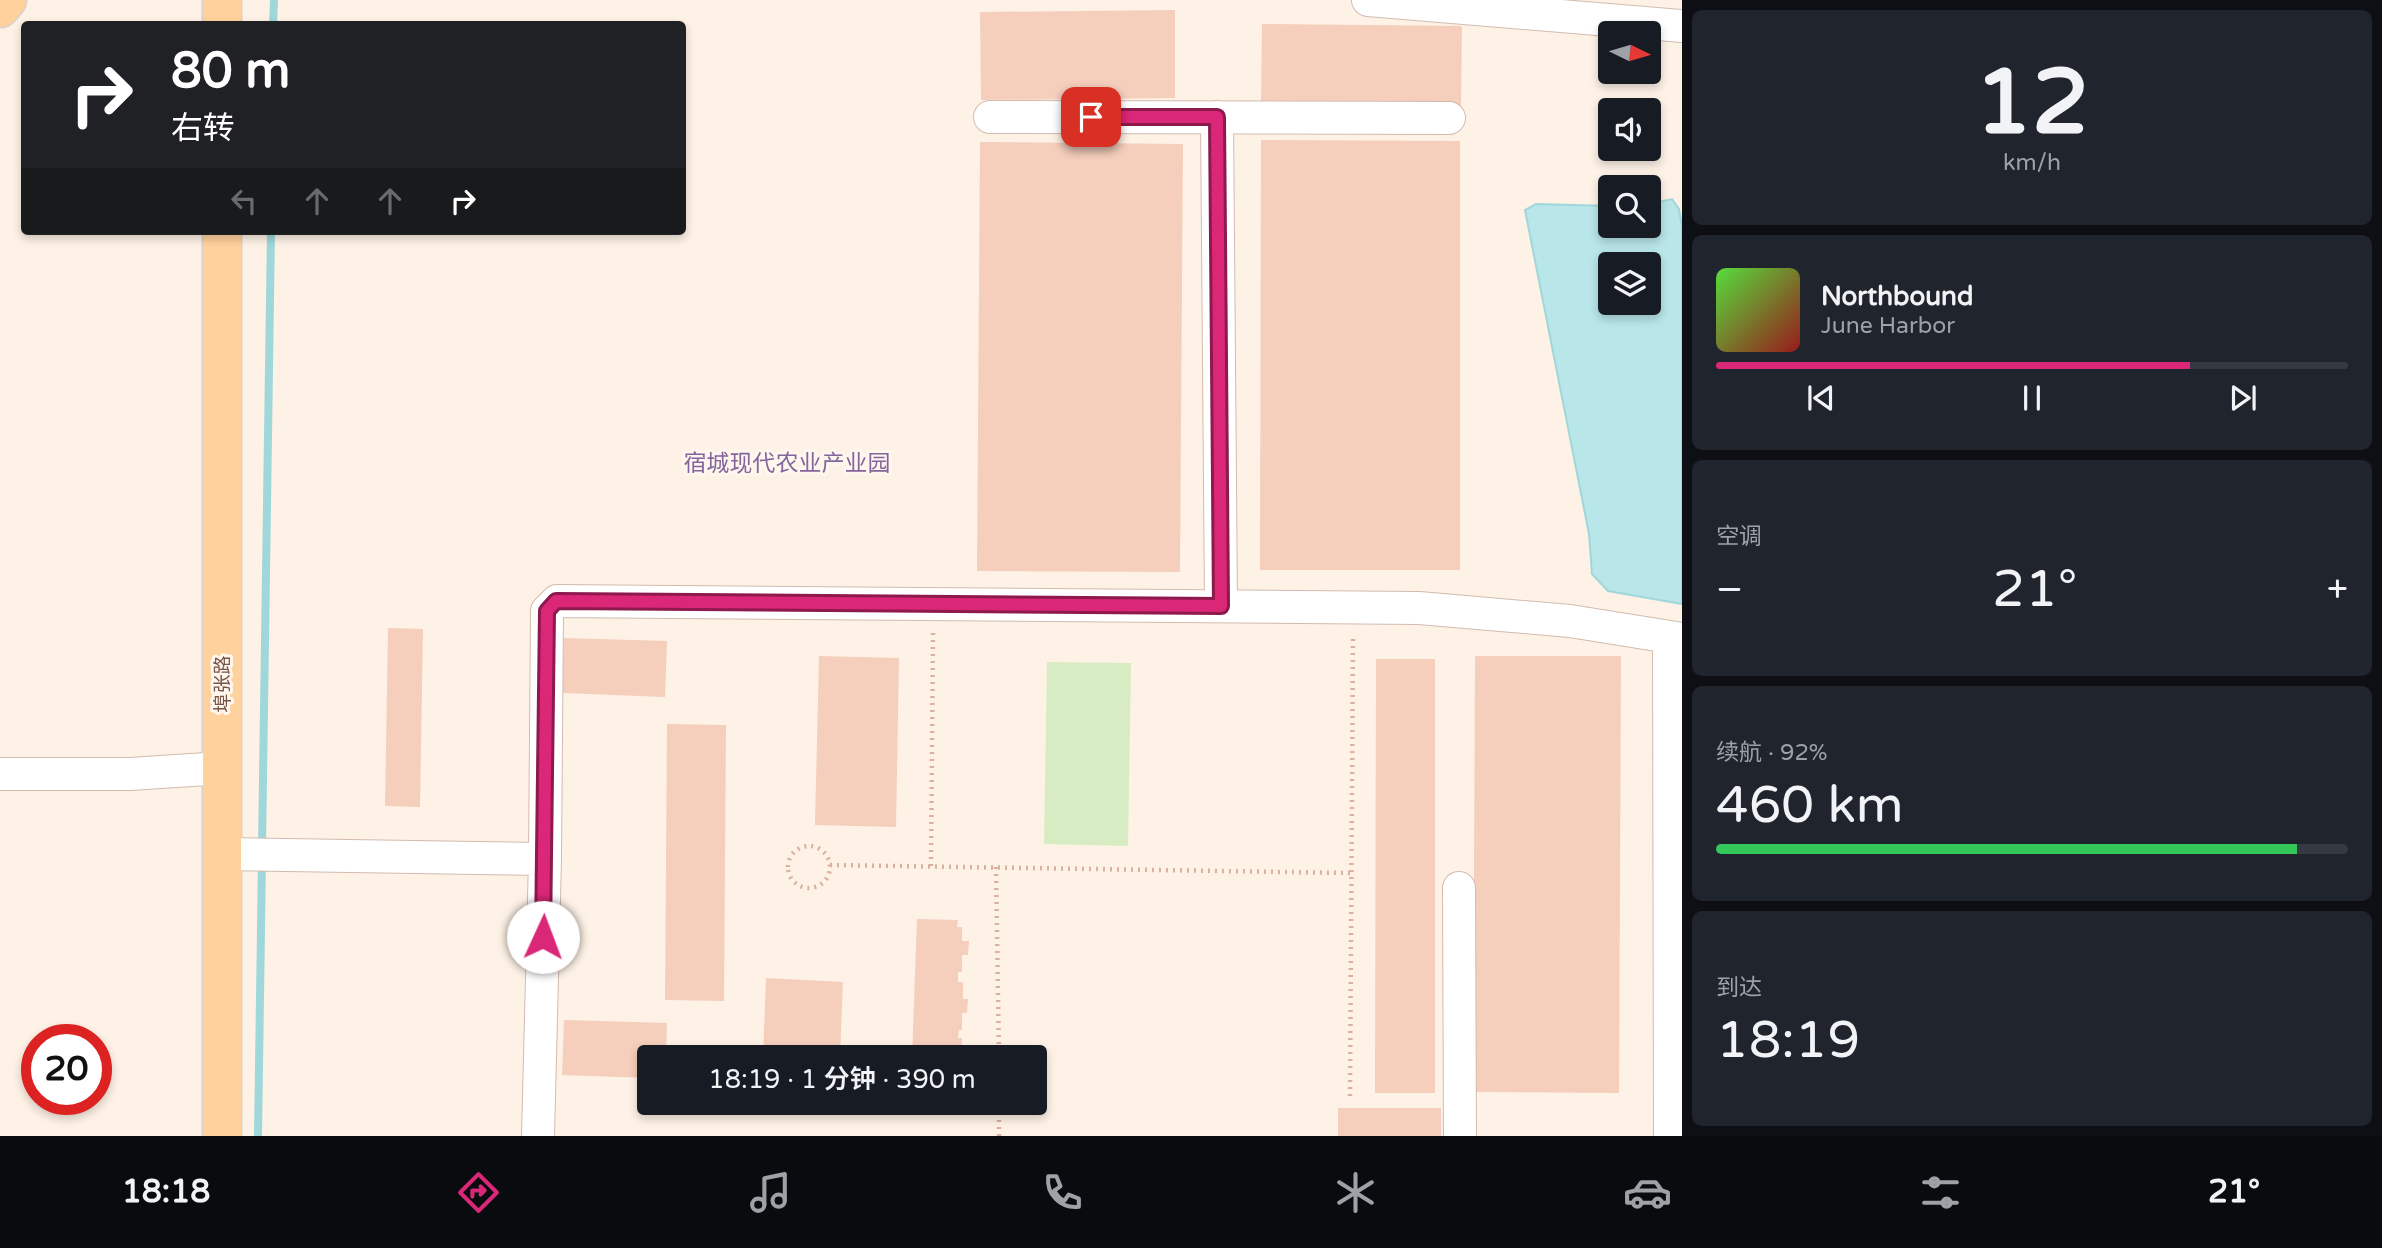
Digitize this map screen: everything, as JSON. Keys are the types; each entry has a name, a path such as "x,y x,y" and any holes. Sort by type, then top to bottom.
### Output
{"main road":[{"path":"0,8 7,0"},
{"path":"222,0 222,21"},
{"name":"埠张路","path":"222,235 222,768 233,855 222,1136"}],"street":[{"path":"1368,0 1682,26"},
{"path":"990,117 1449,118"},
{"path":"1217,117 1221,606"},
{"path":"538,1136 545,859 547,611 556,601 1419,608 1570,621 1676,638 1676,895 1670,1136"},
{"path":"0,774 130,774 222,768"},
{"path":"233,855 545,859"},
{"path":"1459,888 1460,1136"}],"path":[{"path":"931,866 934,604"},
{"path":"1350,1096 1353,607"},
{"path":"803,846 811,846 824,852 830,864 823,883 810,888 797,885 787,868 792,854 803,846"},
{"path":"830,864 1351,873"},
{"path":"996,867 999,1045"},
{"path":"999,1115 999,1136"}],"green space":[{"path":"1047,662 1131,663 1128,846 1044,844"}],"water":[{"path":"1672,199 1679,209 1682,227 1682,604 1608,591 1592,574 1589,534 1525,210 1536,204 1598,206 1598,238 1661,238 1661,201"}],"building":[{"path":"1175,10 1175,98 981,100 980,12"},
{"path":"1262,24 1462,26 1461,107 1261,105"},
{"path":"1261,140 1460,141 1460,570 1260,570"},
{"path":"980,142 1183,144 1180,572 977,571"},
{"path":"388,628 423,629 420,807 385,806"},
{"path":"564,638 667,641 665,697 562,693"},
{"path":"819,656 899,658 896,827 815,825"},
{"path":"1475,656 1621,656 1619,1093 1473,1092"},
{"path":"1376,659 1435,659 1435,1093 1375,1093"},
{"path":"667,724 726,725 724,1001 665,1000"},
{"path":"917,919 958,920 957,927 962,927 962,941 969,941 968,955 962,955 962,972 958,972 958,982 963,982 963,999 968,999 967,1013 962,1013 962,1030 959,1030 958,1038 962,1038 962,1045 912,1045"},
{"path":"766,978 843,982 840,1045 763,1045"},
{"path":"564,1020 667,1023 666,1045 637,1045 637,1078 562,1075"},
{"path":"1338,1108 1441,1108 1441,1136 1338,1136"}],"waterway":[{"path":"273,21 274,0"},
{"path":"262,847 271,235"},
{"path":"258,1136 262,860"}],"district":[{"name":"宿城现代农业产业园","path":"787,463"}],"route":[{"path":"543,937 547,611 556,601 1221,606 1217,117 1091,117"}]}
